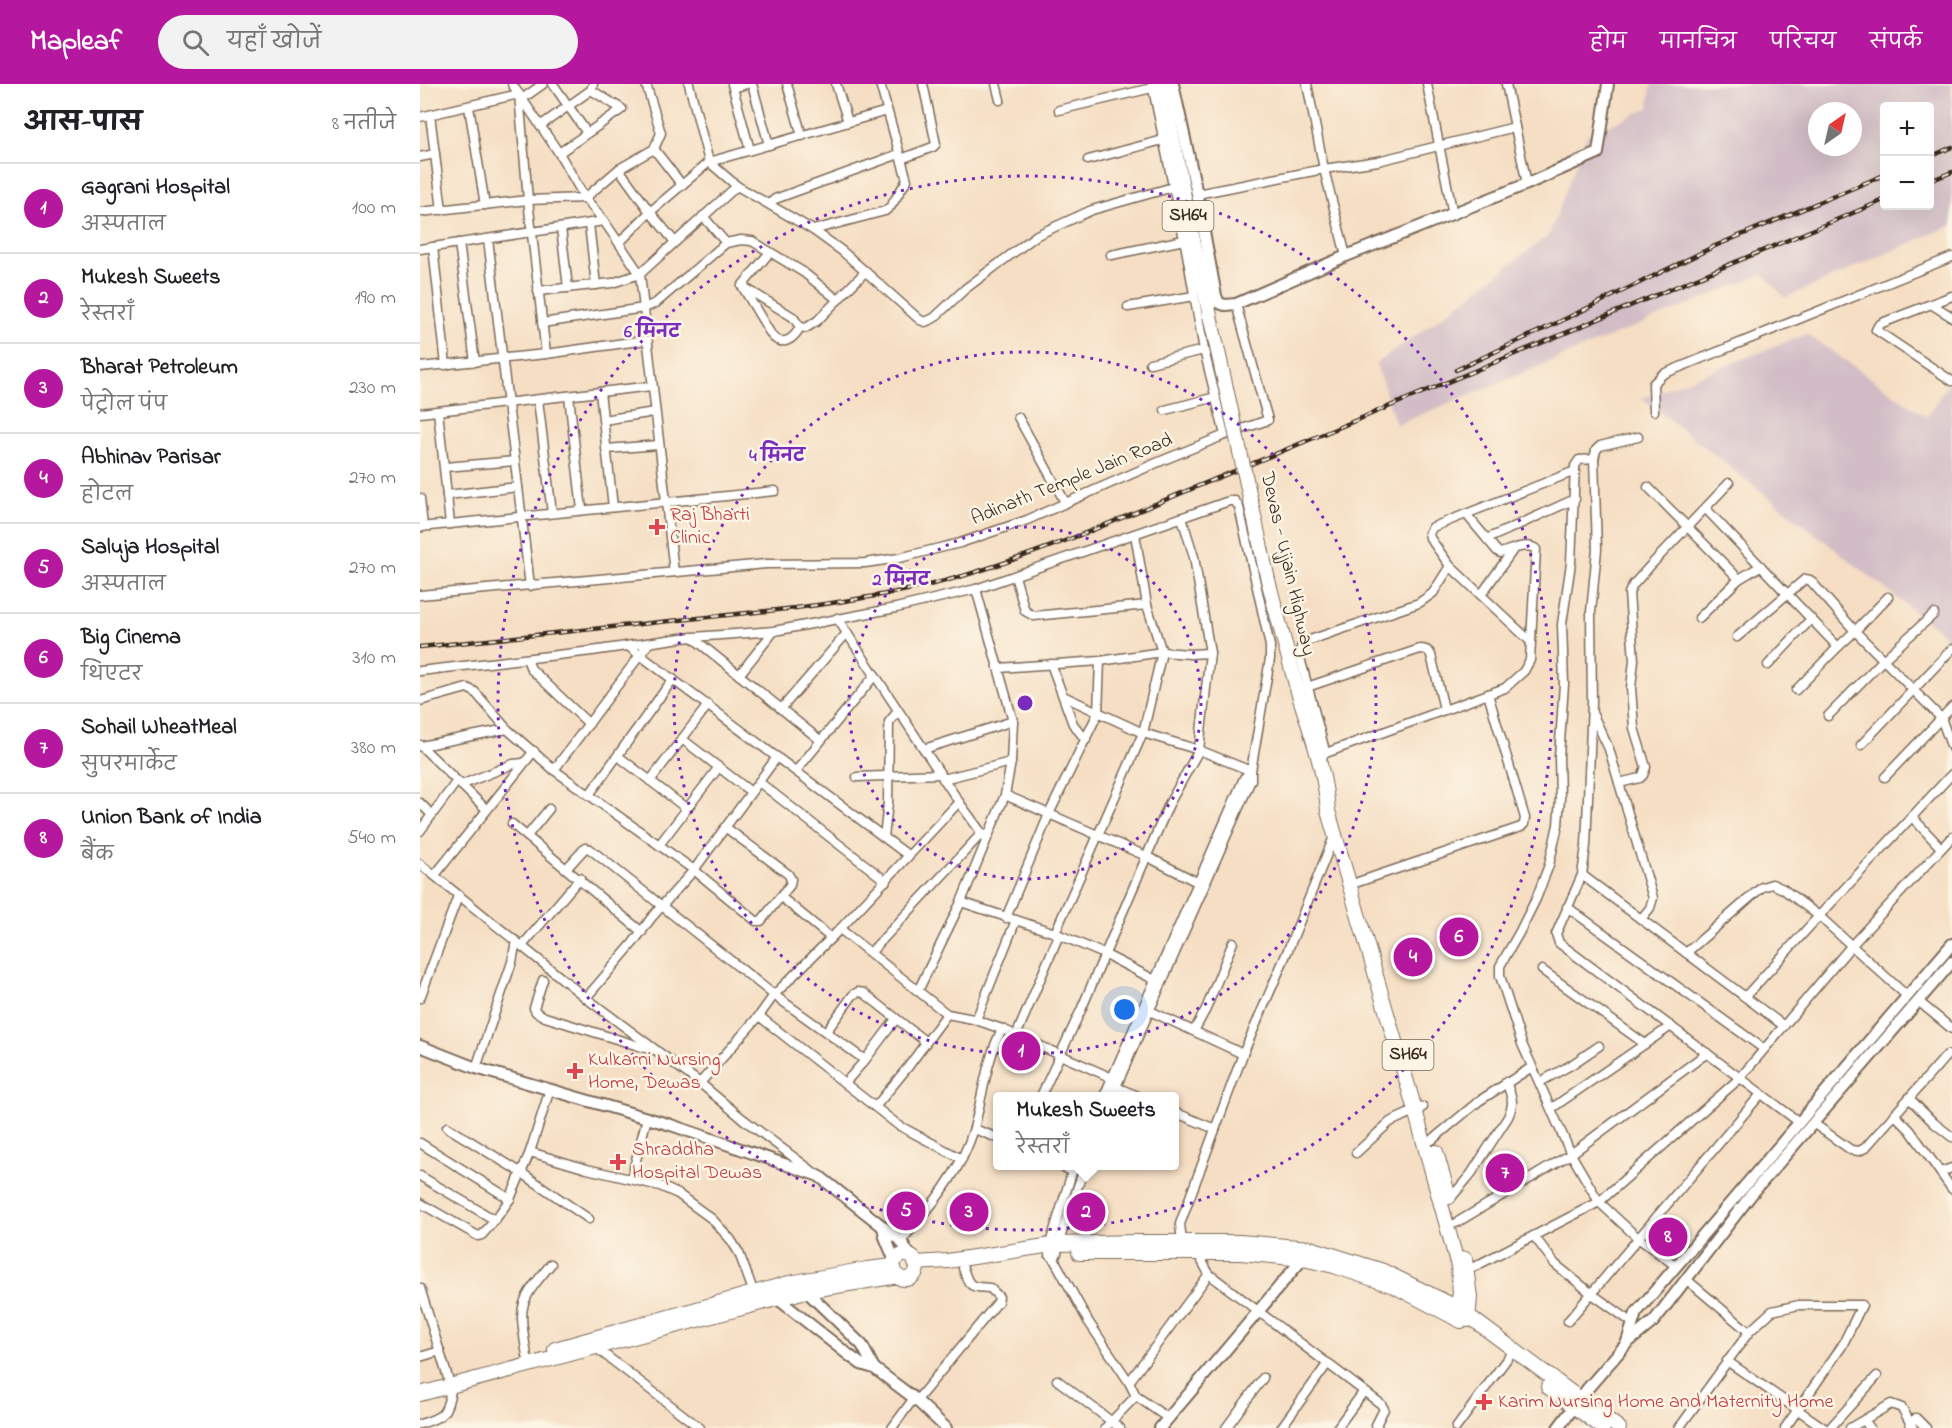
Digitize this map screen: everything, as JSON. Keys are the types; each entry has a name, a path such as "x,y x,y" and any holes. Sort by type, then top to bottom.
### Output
{"main road":[{"name":"SH64","path":"1155,85 1191,230 1211,348"},
{"name":"Devas - Ujjain Highway","path":"1211,348 1286,649 1314,742 1322,759 1328,811 1419,1109 1432,1140 1450,1199 1468,1270 1470,1298 1463,1316"},
{"name":"Devas - Ujjain Highway","path":"1326,788 1337,809 1419,1109 1458,1266 1463,1316"},
{"path":"914,1263 1182,1242 1240,1242 1307,1253 1383,1271 1463,1316 1577,1403 1603,1428"},
{"path":"895,1268 899,1257 905,1256 914,1263 936,1271 1053,1251 1307,1253"},
{"path":"420,1395 450,1382 527,1356 789,1283 867,1269 895,1268 907,1279 914,1274 914,1263"},
{"path":"420,1386 450,1382 595,1347 895,1268"},
{"path":"1463,1316 1509,1356 1577,1403 1619,1428"}],"street":[{"path":"512,84 559,153 585,198 604,221 640,274 674,572"},
{"path":"420,117 520,96 543,84"},
{"path":"553,84 586,133"},
{"path":"420,212 528,200 585,198 619,169 654,149 660,133 646,84"},
{"path":"689,84 709,162 737,186 813,230 866,271 925,322 934,318 964,289 1037,235 1092,210 1173,187"},
{"path":"747,84 732,86 750,150"},
{"path":"752,84 769,145"},
{"path":"787,84 802,136"},
{"path":"837,84 848,123"},
{"path":"813,230 885,211 891,206 906,180 880,84"},
{"path":"769,204 775,199 933,147 936,144 923,84"},
{"path":"996,84 1000,100"},
{"path":"1173,84 1216,296 1219,303 1224,305 1236,304 1346,256 1527,184 1598,153 1608,84"},
{"path":"1307,84 1324,169 1346,256"},
{"path":"1427,84 1453,214"},
{"path":"1506,84 1527,184"},
{"path":"1059,110 1155,85 1163,140 1194,296 1211,348 1216,397 1225,435"},
{"path":"540,126 592,87 622,108 559,153"},
{"path":"520,96 531,233 546,354"},
{"path":"469,107 485,205"},
{"path":"619,243 650,212 709,162 887,111"},
{"path":"430,115 442,210"},
{"path":"1197,194 1324,169 1378,161 1515,127"},
{"path":"1088,160 1163,140"},
{"path":"654,149 682,185"},
{"path":"420,157 435,154"},
{"path":"619,169 675,242"},
{"path":"538,291 612,283 640,274 737,186"},
{"path":"703,216 726,243"},
{"path":"420,249 604,221"},
{"path":"589,224 596,285"},
{"path":"561,228 568,288"},
{"path":"488,239 530,586"},
{"path":"542,322 644,308 656,303 726,243 741,240 752,241 803,272 838,300"},
{"path":"1110,255 1184,240"},
{"path":"459,243 475,362"},
{"path":"433,247 446,365"},
{"path":"742,286 770,252"},
{"path":"1654,411 1653,384 1663,374 1952,257"},
{"path":"742,286 793,317 800,327 806,328 817,321 866,271"},
{"path":"742,286 772,336 778,341 791,339 800,327"},
{"path":"1128,307 1194,296"},
{"path":"1952,297 1882,323 1876,330 1952,381"},
{"name":"Adinath Temple Jain Road","path":"420,595 766,564 865,563 899,558 960,543 1027,520 1225,435 1268,420 1236,304"},
{"path":"1932,304 1952,317"},
{"path":"420,368 646,340"},
{"path":"1150,363 1211,348"},
{"path":"420,413 652,386"},
{"path":"600,392 613,507"},
{"path":"568,396 582,510"},
{"path":"1165,410 1216,397"},
{"path":"538,400 552,513"},
{"path":"438,411 450,524"},
{"path":"603,420 655,412"},
{"path":"1018,417 1065,502"},
{"path":"1638,437 1600,446 1593,459 1597,549 1591,612 1592,711 1586,846 1582,875 1556,934 1559,944 1799,1122"},
{"path":"606,449 659,445"},
{"path":"1593,459 1579,460 1575,471 1571,563 1562,624 1564,684 1559,757 1558,825 1549,865 1536,899 1500,966 1502,987 1522,1044 1571,1154 1599,1202 1638,1238 1676,1266"},
{"path":"445,467 514,461"},
{"path":"1530,641 1450,566 1430,538 1429,533 1433,527 1575,471"},
{"path":"1619,783 1640,778 1646,767 1634,728 1631,688 1634,660 1629,593 1645,572 1730,483"},
{"path":"447,495 518,487"},
{"path":"1648,487 1739,579"},
{"path":"420,498 421,527 775,491"},
{"path":"1487,539 1575,499"},
{"path":"420,671 692,637 774,631 896,608 976,589 1229,501 1235,501 1239,507 1270,646 1270,659 1251,780 1114,1092"},
{"path":"1706,508 1838,647"},
{"path":"1322,759 1444,709 1504,688 1524,671 1530,660 1536,549 1527,546 1500,553 1467,514"},
{"path":"1043,1092 1081,1010 1168,804 1199,750 1210,653 1194,556 1182,518"},
{"path":"1016,1036 1098,834 1143,733 1162,652 1147,605 1135,534"},
{"path":"1481,595 1513,550"},
{"path":"1322,759 1324,747 1299,654 1302,645 1307,641 1419,603 1433,593 1450,566"},
{"path":"1699,618 1739,579 1761,566"},
{"path":"1015,576 1025,611 1034,616 1147,605"},
{"path":"1737,637 1801,580 1810,580 1855,631 1941,718 1952,748"},
{"path":"918,991 961,902 984,836 1005,795 1011,762 1012,721 976,589"},
{"path":"1796,690 1888,597"},
{"path":"1828,716 1884,659 1934,614"},
{"path":"837,618 942,777 984,836"},
{"path":"1768,666 1810,619"},
{"path":"739,675 774,631"},
{"path":"782,709 847,633"},
{"path":"692,637 820,740"},
{"path":"554,770 649,643"},
{"path":"628,646 909,856"},
{"path":"1307,687 1425,649 1431,655 1444,709"},
{"path":"1861,745 1952,649"},
{"path":"998,668 1100,661 1162,652 1210,653"},
{"path":"527,659 531,669 589,724"},
{"path":"1006,918 1049,814 1098,713 1100,661"},
{"path":"1051,664 1073,724 1086,740"},
{"path":"796,771 875,675"},
{"path":"589,795 673,679"},
{"path":"420,701 467,688 475,692 507,729 554,770 694,870 756,921 761,921 790,885 791,879 788,874 726,827"},
{"path":"1358,882 1521,827 1524,824 1525,818 1488,694"},
{"path":"1063,696 1143,733 1199,750 1251,771"},
{"path":"650,781 708,705"},
{"path":"1885,777 1952,706"},
{"path":"885,837 889,722 898,711"},
{"path":"1592,711 1609,749 1653,898 1652,904 1641,919"},
{"path":"924,749 1012,721"},
{"path":"421,745 507,729"},
{"path":"682,739 751,792"},
{"path":"421,745 487,810"},
{"path":"435,875 534,751"},
{"path":"618,756 687,809"},
{"path":"586,998 694,870 777,757"},
{"path":"857,777 942,777 1011,762"},
{"path":"420,831 459,783 513,764 525,763"},
{"path":"659,845 719,767"},
{"path":"1106,1092 1244,778 1251,771"},
{"path":"1745,997 1952,774"},
{"path":"759,782 886,881"},
{"path":"1005,795 1098,834 1197,882"},
{"path":"700,1083 759,1016 774,995 840,929 959,802"},
{"path":"420,803 432,815"},
{"path":"527,836 549,809"},
{"path":"1912,817 1941,848"},
{"path":"512,824 580,878 642,932"},
{"path":"1182,1242 1180,1224 1243,1054 1335,834"},
{"path":"870,953 984,836"},
{"path":"1468,1270 1599,1202 1740,1078 1851,946 1952,837"},
{"path":"567,868 580,852 585,848 590,849 774,995 865,1060"},
{"path":"420,864 586,998 883,1225 901,1241 914,1263"},
{"path":"1582,875 1784,1026"},
{"path":"476,1068 519,943 580,878"},
{"path":"1686,953 1767,884 1772,884 1783,889 1819,916 1907,996"},
{"path":"420,998 458,896"},
{"path":"781,897 831,938"},
{"path":"961,902 1057,934 1104,954 1155,980"},
{"path":"1567,907 1764,1049"},
{"path":"976,1020 1016,920"},
{"path":"840,929 947,1014 976,1020 1002,1029 1112,1078"},
{"path":"1194,1031 1206,1009 1233,942"},
{"path":"1627,1343 1636,1313 1952,944"},
{"path":"1558,1428 1627,1343 1654,1322 1751,1195 1952,962"},
{"path":"1542,970 1644,1044"},
{"path":"543,980 534,1008 536,1012 545,1017 657,1052"},
{"path":"826,1032 858,992 864,993 926,1042"},
{"path":"1918,1000 1952,1029"},
{"path":"1150,1011 1243,1054"},
{"path":"876,1106 947,1014"},
{"path":"759,1016 898,1125 962,1159"},
{"path":"845,1083 896,1019"},
{"path":"1551,1108 1671,1026"},
{"path":"901,1241 927,1212 962,1159 974,1129 988,1064 1002,1029"},
{"path":"420,1046 476,1068 647,1118 819,1176"},
{"path":"1540,1082 1599,1046"},
{"path":"1456,1223 1571,1154 1707,1053"},
{"path":"1813,1123 1851,1150 1859,1151 1865,1148 1947,1055"},
{"path":"1432,1140 1479,1101 1532,1067"},
{"path":"1450,1199 1492,1144 1513,1107 1513,1100 1506,1082"},
{"path":"1116,1087 1128,1092"},
{"path":"420,1203 473,1235 482,1235 510,1199 530,1152 550,1089"},
{"path":"1568,1322 1761,1094"},
{"path":"1909,1098 1952,1137"},
{"path":"1356,1153 1390,1122 1419,1109"},
{"path":"1179,1114 1215,1129"},
{"path":"1894,1114 1910,1130 1952,1189"},
{"path":"631,1179 647,1118"},
{"path":"447,1127 522,1173 589,1219"},
{"path":"974,1129 993,1136"},
{"path":"420,1143 510,1199"},
{"path":"530,1152 587,1169 660,1186 678,1194 712,1219 731,1240 739,1252 754,1293"},
{"path":"1940,1172 1952,1168"},
{"path":"1073,1170 1053,1251 1088,1321 1137,1396 1165,1425 1307,1253"},
{"path":"1053,1251 1083,1170"},
{"path":"420,1176 495,1220"},
{"path":"883,1225 895,1268"},
{"path":"1534,1236 1555,1264 1633,1323"},
{"path":"1197,1252 1209,1274 1381,1404 1384,1409 1376,1427"},
{"path":"527,1356 520,1316 522,1304 528,1292 552,1264"},
{"path":"892,1428 998,1302 999,1297 990,1288 973,1287 969,1284 963,1268"},
{"path":"1129,1382 1209,1274"},
{"path":"1686,1280 1749,1332"},
{"path":"420,1288 423,1310 450,1382 447,1409 438,1419 420,1424"},
{"path":"806,1291 862,1345 874,1368"},
{"path":"778,1299 861,1364 874,1368 916,1399 946,1428"},
{"path":"1679,1428 1749,1332 1772,1311 1799,1305 1862,1305 1842,1346 1785,1428"},
{"path":"595,1347 700,1428"},
{"path":"420,1357 440,1351"},
{"path":"1457,1428 1509,1356"},
{"path":"1727,1361 1824,1428"},
{"path":"1281,1428 1328,1363"},
{"path":"1830,1428 1877,1376"},
{"path":"1226,1428 1263,1378"},
{"path":"1057,1380 1120,1428"},
{"path":"1337,1428 1364,1391"},
{"path":"1105,1428 1137,1396"},
{"path":"1850,1428 1891,1404 1902,1408 1911,1426"},
{"path":"1911,1426 1916,1418 1926,1428"},
{"path":"1864,1420 1870,1428"}],"shaded area":[{"path":"1651,84 1952,84 1952,225 1785,298 1763,274 1396,425 1376,363 1435,322 1549,235 1587,135 1649,108"},
{"path":"1807,334 1927,417 1952,377 1952,641 1642,398"}],"railway":[{"path":"1932,156 1952,147"},
{"path":"1934,179 1952,172"},
{"path":"1456,370 1715,246 1880,177"},
{"path":"420,647 796,608 927,586 964,576 1093,530 1880,202"}],"place":[{"name":"Raj Bharti Clinic","path":"657,527"},
{"name":"Big Cinema","path":"1459,937"},
{"name":"Abhinav Parisar","path":"1413,957"},
{"name":"Gagrani Hospital","path":"1021,1051"},
{"name":"Kulkarni Nursing Home, Dewas","path":"575,1071"},
{"name":"Shraddha Hospital Dewas","path":"618,1162"},
{"name":"Sohail WheatMeal","path":"1505,1173"},
{"name":"Saluja Hospital","path":"906,1211"},
{"name":"Bharat Petroleum","path":"969,1212"},
{"name":"Mukesh Sweets","path":"1086,1212"},
{"name":"Union Bank of India","path":"1668,1237"},
{"name":"Karim Nursing Home and Maternity Home","path":"1484,1402"}]}
